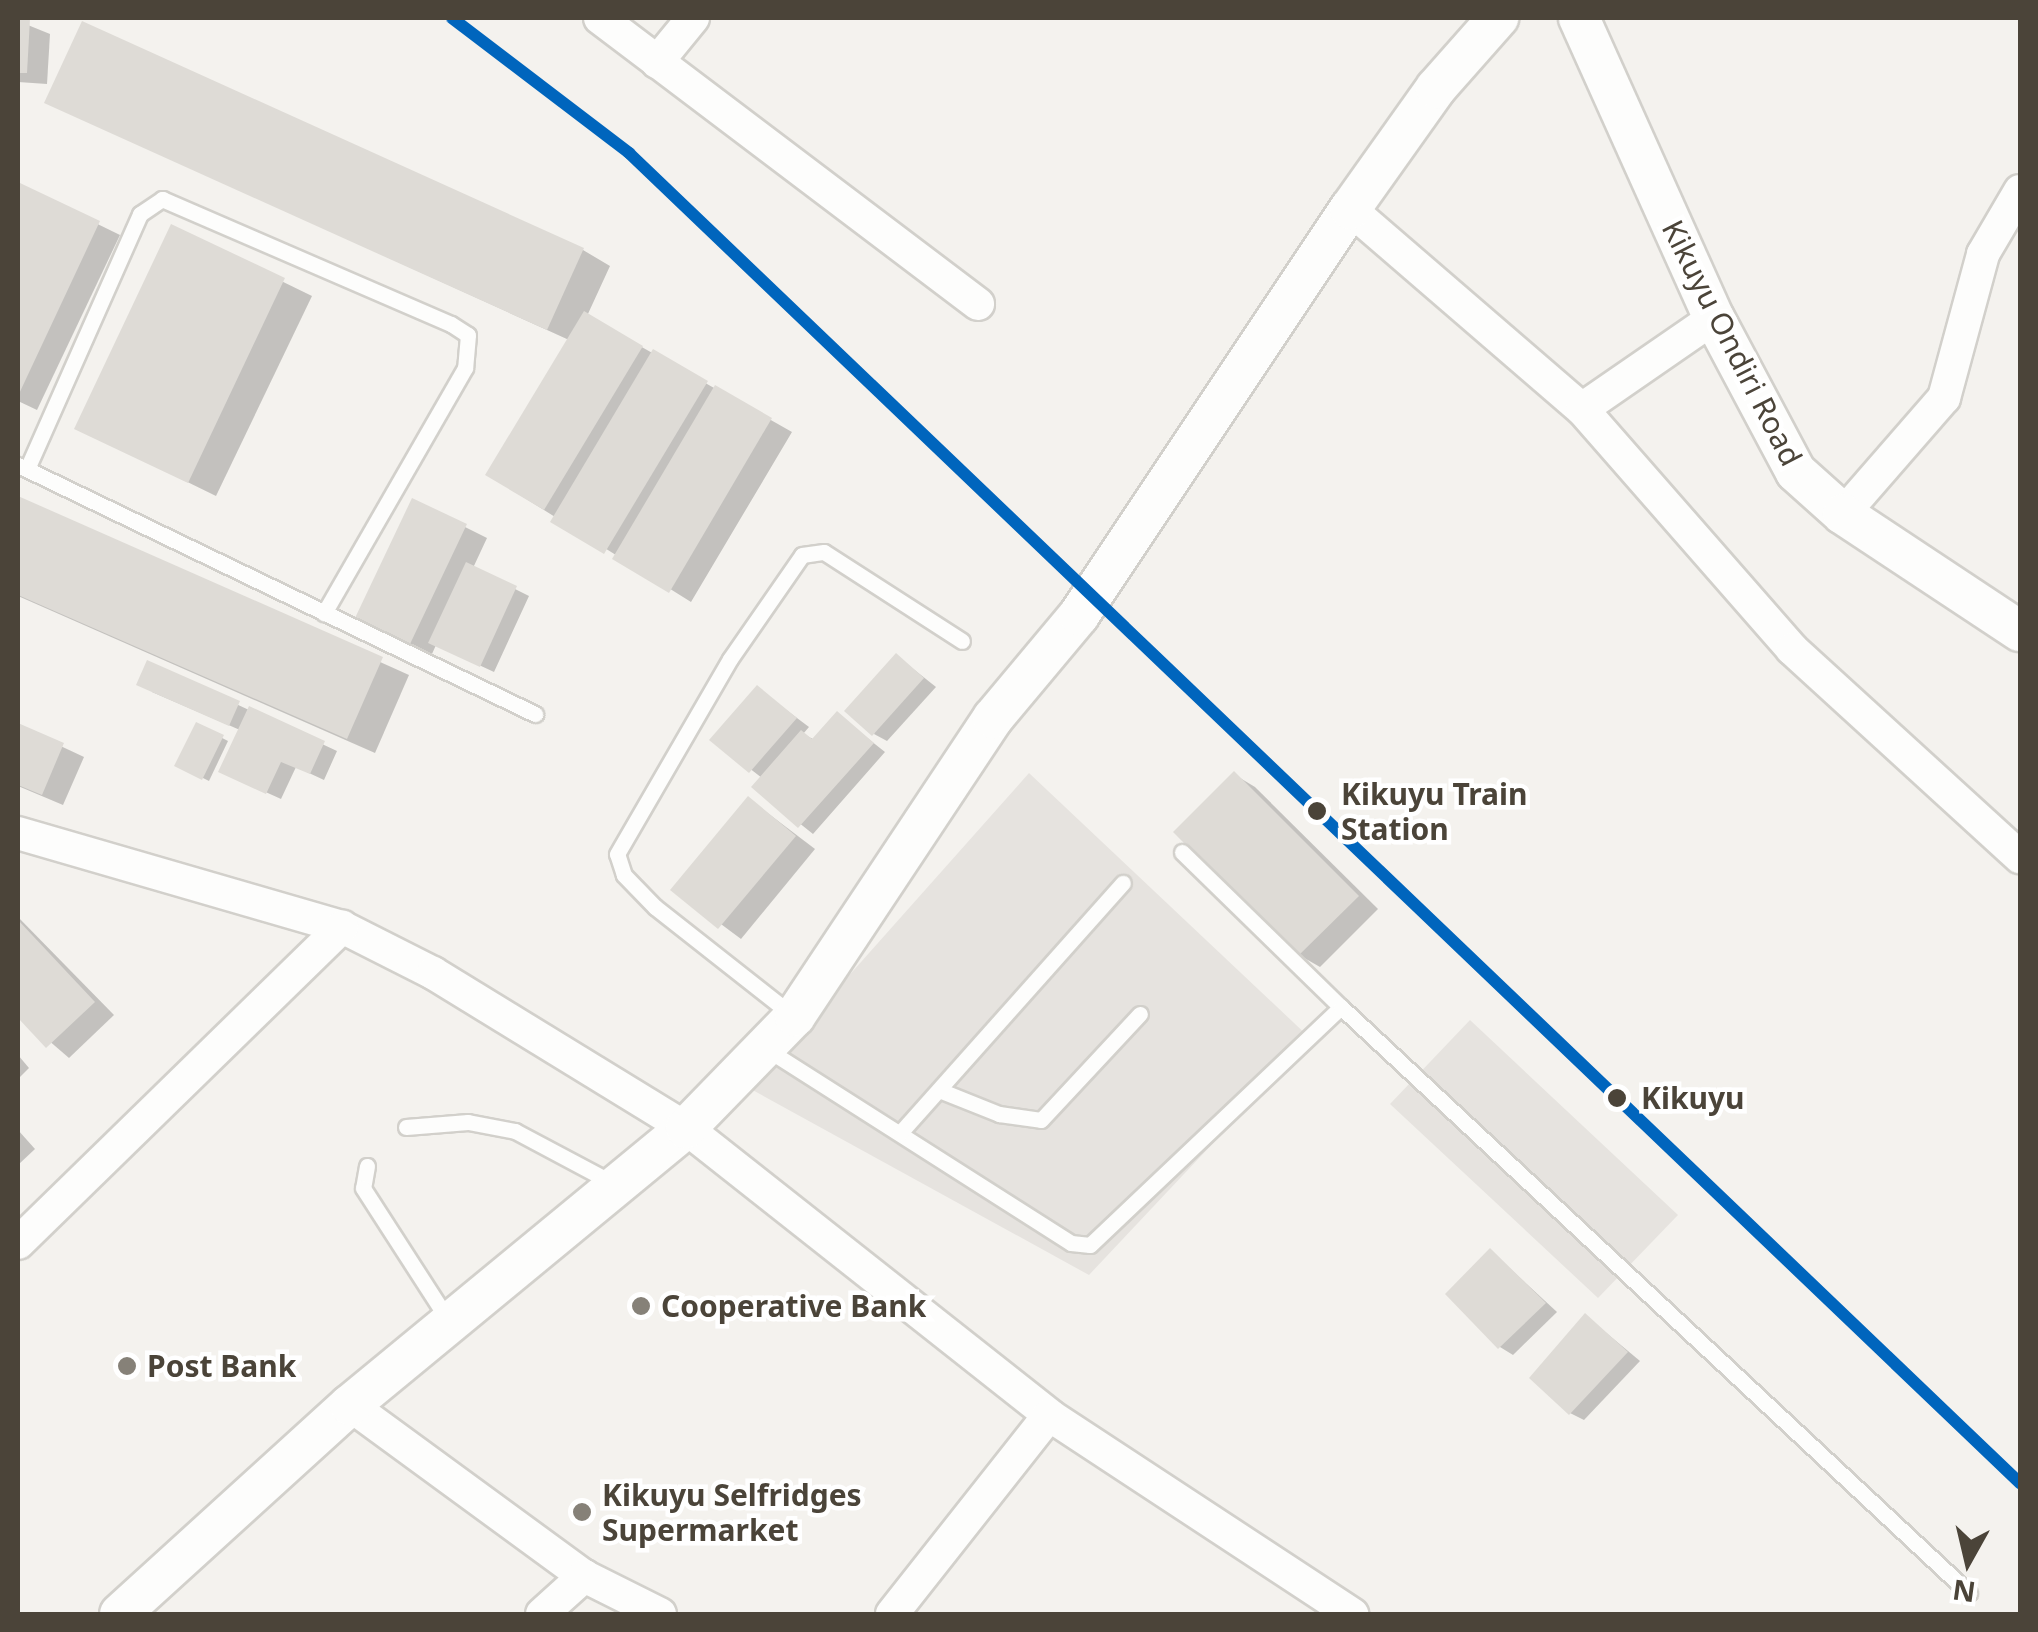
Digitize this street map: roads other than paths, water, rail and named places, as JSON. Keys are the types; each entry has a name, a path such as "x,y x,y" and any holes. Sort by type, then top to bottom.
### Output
{"street":[{"path":"600,18 978,304"},
{"path":"657,62 693,18"},
{"path":"120,1614 350,1406 686,1128 794,1016 993,718 1079,615 1350,209 1436,88 1498,18"},
{"name":"Kikuyu Ondiri Road","path":"1578,18 1714,318 1796,472 1843,514 2020,631"},
{"path":"1843,514 1944,398 1983,254 2020,190"},
{"path":"1350,209 1582,409 1792,649 2020,857"},
{"path":"1582,409 1714,318"},
{"path":"18,833 342,928 432,973 686,1128 1049,1415 1352,1614"},
{"path":"18,1243 342,928"},
{"path":"350,1406 584,1576 660,1614"},
{"path":"892,1614 1049,1415"},
{"path":"542,1614 584,1576"}],"lane":[{"path":"324,613 465,368 468,336 451,324 162,199 140,214 22,467 324,613 535,714"},
{"path":"794,1016 655,907 624,875 617,854 730,659 802,555 824,552 962,641"},
{"path":"1182,852 1969,1594"},
{"path":"900,1132 1122,882"},
{"path":"764,1048 1071,1243 1090,1245 1341,1006"},
{"path":"938,1090 999,1114 1041,1120 1140,1014"},
{"path":"406,1127 468,1122 514,1131 616,1186"},
{"path":"367,1166 362,1188 450,1324"}],"place":[{"name":"Kikuyu Train Station","path":"1317,811"},
{"name":"Kikuyu","path":"1617,1098"},
{"name":"Cooperative Bank","path":"641,1306"},
{"name":"Post Bank","path":"127,1366"},
{"name":"Kikuyu Selfridges Supermarket","path":"582,1512"}]}
